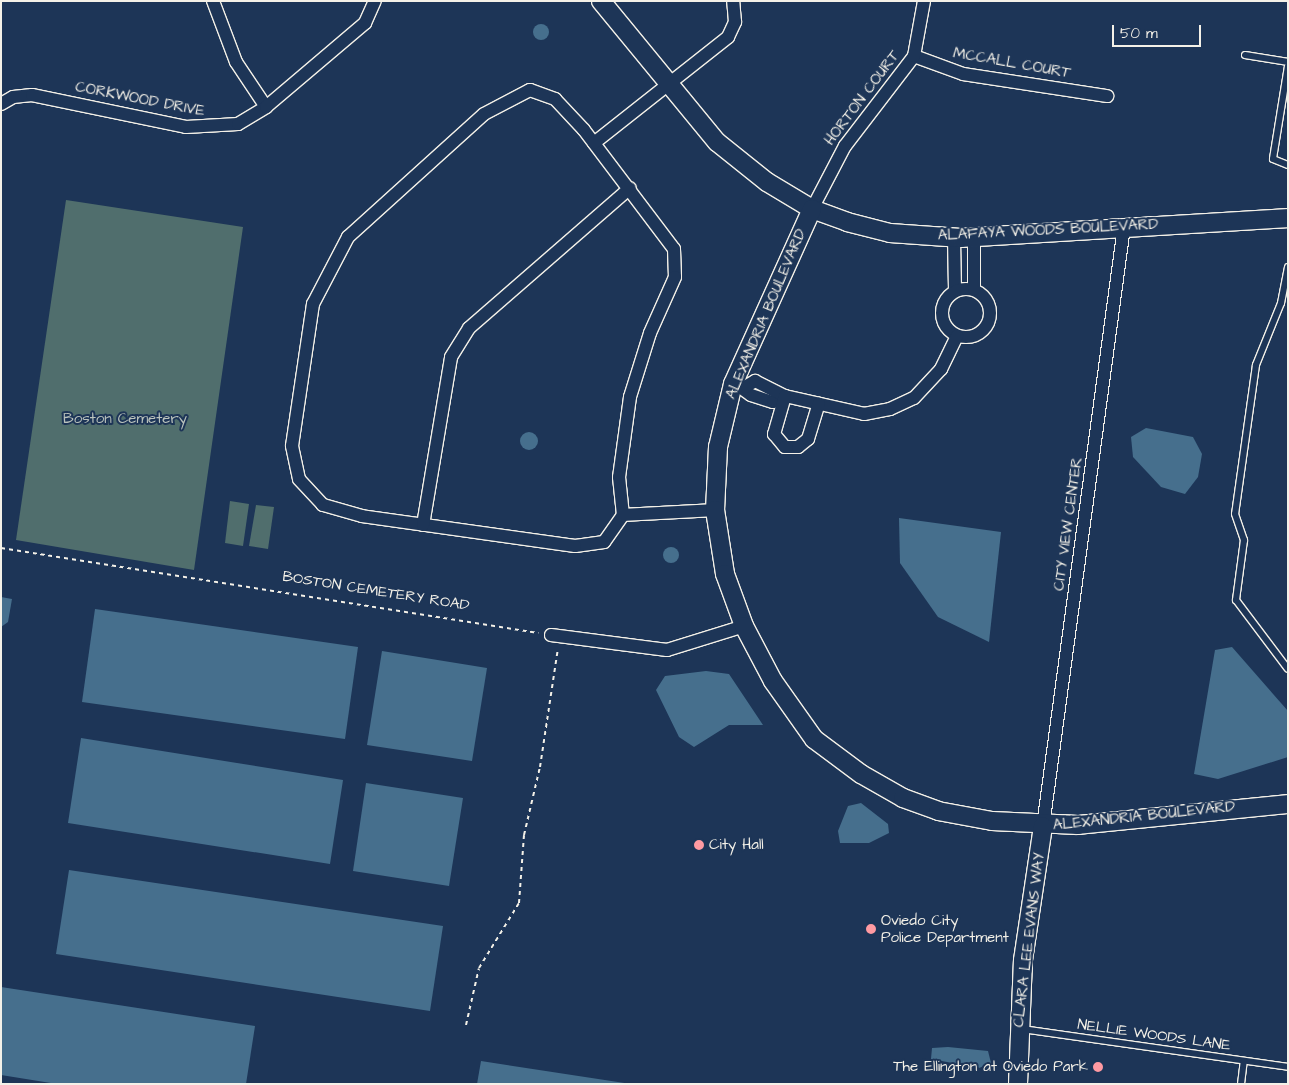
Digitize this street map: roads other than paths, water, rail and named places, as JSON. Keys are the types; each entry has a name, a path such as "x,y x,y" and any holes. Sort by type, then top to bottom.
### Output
{"street":[{"path":"212,1 236,62 266,107"},
{"name":"CORKWOOD DRIVE","path":"1,104 13,97 32,95 210,128 238,124 266,107 365,23 375,1"},
{"name":"ALAFAYA WOODS BOULEVARD","path":"601,1 717,142 812,209 890,233 954,238 1288,218"},
{"path":"594,143 669,86 728,37 735,22 734,1"},
{"name":"HORTON COURT","path":"812,209 845,146 914,56 924,1"},
{"name":"MCCALL COURT","path":"914,56 963,74 1106,96"},
{"path":"530,90 555,99 630,188 674,250 675,277 650,333 630,397 619,477 623,515 604,542 575,546 423,524 323,505 298,479 292,446 312,304 348,237 484,114 530,90"},
{"path":"423,524 451,357 469,328 630,188"},
{"name":"ALEXANDRIA BOULEVARD","path":"812,209 739,385 718,447 715,510 726,574 744,626 773,681 809,732 860,774 938,812 1043,826 1288,804"},
{"name":"CITY VIEW CENTER","path":"1043,826 1124,227"},
{"path":"974,237 974,289 988,302 989,321 976,335 958,336 949,331 941,314 942,304 955,291 974,289"},
{"path":"954,238 955,291"},
{"path":"739,385 751,396 774,402 785,396 864,414 914,398 941,369 958,336"},
{"path":"785,396 774,434 785,447 798,447 808,439 819,404"},
{"path":"623,515 715,510"},
{"path":"556,635 667,650 744,626"},
{"name":"CLARA LEE EVANS WAY","path":"1018,1084 1018,1028 1043,826"}],"lane":[{"path":"1244,55 1288,62"},
{"path":"1288,66 1273,159 1288,166"},
{"path":"1288,267 1281,303 1256,365 1235,514 1244,540 1236,600 1288,669"},
{"name":"NELLIE WOODS LANE","path":"1018,1028 1288,1067"},
{"path":"1241,1084 1244,1061"}],"water":[{"path":"538,24 544,24 549,29 547,38 538,40 533,35 533,29"},
{"path":"1146,428 1193,437 1202,454 1198,477 1185,494 1161,487 1133,457 1131,437"},
{"path":"529,432 535,435 538,441 535,447 529,450 523,447 520,441 523,435"},
{"path":"899,518 1001,532 989,642 938,617 900,563"},
{"path":"668,547 674,547 679,552 677,561 668,563 663,558 663,552"},
{"path":"1,597 12,599 8,622 1,627"},
{"path":"95,609 358,647 345,739 82,702"},
{"path":"1232,647 1288,711 1288,757 1218,779 1194,774 1215,650"},
{"path":"382,651 487,668 472,761 367,745"},
{"path":"706,671 729,674 763,725 729,725 694,747 679,737 656,690 665,676"},
{"path":"81,738 343,780 330,864 68,823"},
{"path":"366,783 463,798 449,886 353,871"},
{"path":"861,803 888,824 889,833 869,843 840,843 838,831 848,806"},
{"path":"69,870 443,926 430,1011 56,954"},
{"path":"1,987 255,1026 246,1084 57,1084 1,1075"},
{"path":"948,1047 988,1051 991,1063 979,1068 931,1059 932,1048"},
{"path":"481,1061 631,1084 477,1084"}],"place":[{"name":"City Hall","path":"699,845"},
{"name":"Oviedo City Police Department","path":"871,929"},
{"name":"The Ellington at Oviedo Park","path":"1098,1067"}],"park label":[{"name":"Boston Cemetery","path":"125,419"}]}
